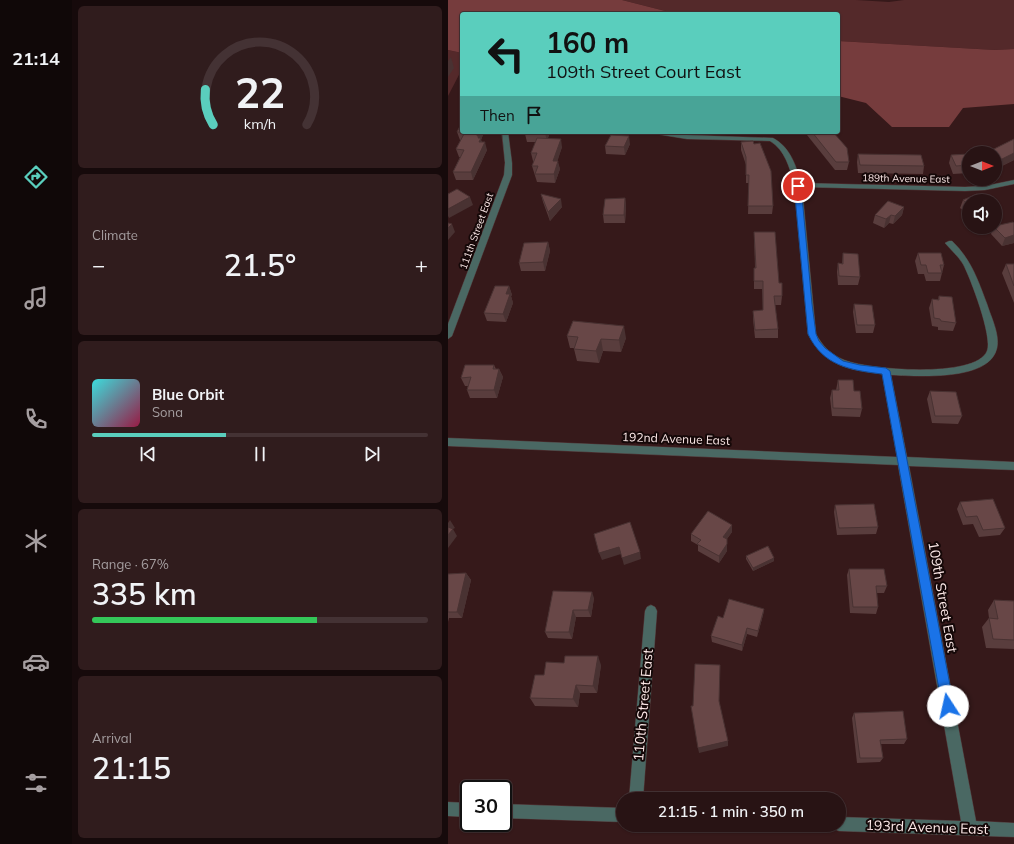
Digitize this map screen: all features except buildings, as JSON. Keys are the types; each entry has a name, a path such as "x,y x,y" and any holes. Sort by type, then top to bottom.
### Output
{"street":[{"name":"111th Street East","path":"448,336 508,175 510,164 505,144 505,134"},
{"path":"671,134 700,138 771,139 778,142 786,156 798,186 812,334 822,350 840,363 860,368 886,371 952,372 968,369 979,364 992,351 988,320 966,259 949,243"},
{"name":"189th Avenue East","path":"798,186 965,190 985,188 1014,182"},
{"name":"109th Street East","path":"886,371 970,829"},
{"name":"192nd Avenue East","path":"448,442 1014,466"},
{"name":"110th Street East","path":"637,792 651,611"},
{"path":"448,809 460,810"},
{"path":"512,811 616,815"},
{"name":"193rd Avenue East","path":"846,824 1014,830"}],"shaded area":[{"path":"448,0 622,0 669,12 460,12 460,53 448,50"},
{"path":"622,0 856,0 889,2 904,0 1014,0 1014,49 995,50 840,41 840,12 669,12"},
{"path":"840,41 995,50 1014,49 1014,104 963,108 949,127 892,127 866,103 840,96"},
{"path":"448,50 460,53 460,73 448,96"}],"route":[{"path":"798,186 812,334 822,350 840,363 848,366 886,371 948,706"}]}
